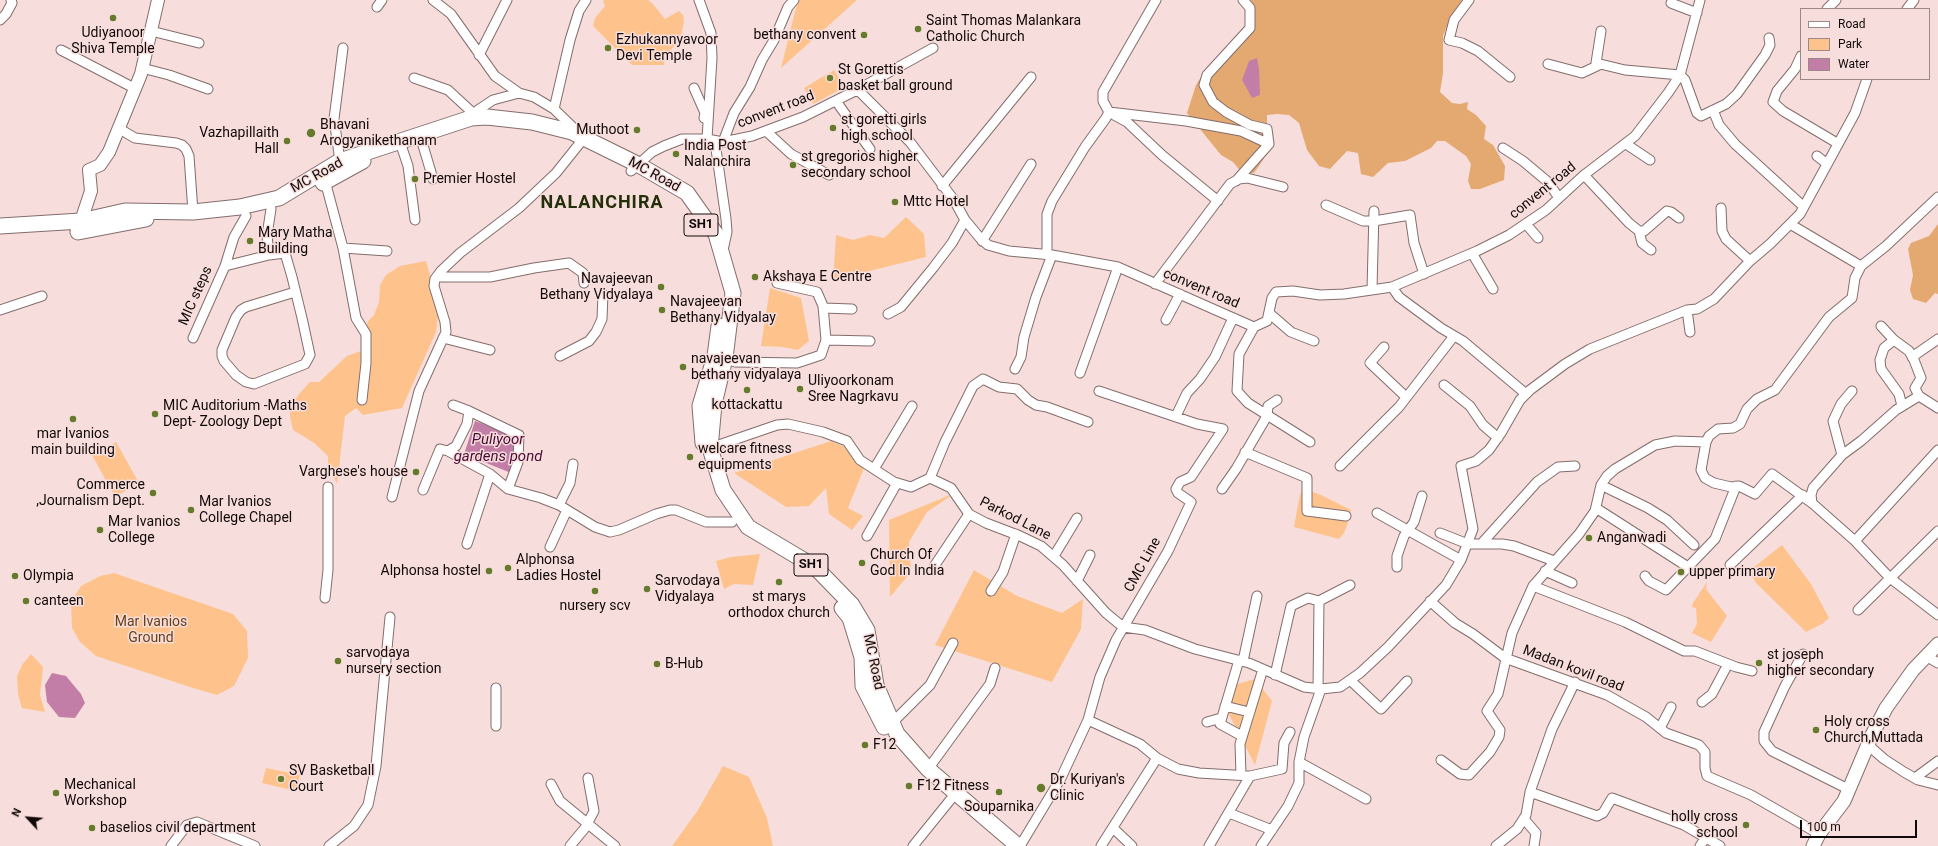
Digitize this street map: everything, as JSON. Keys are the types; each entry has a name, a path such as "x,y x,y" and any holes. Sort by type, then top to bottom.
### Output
{"main road":[{"name":"MC Road","path":"0,226 82,226 125,211 242,213 279,198 340,161 472,116 532,122 572,132 583,140 635,168 687,193 716,234 723,253 733,293 726,358 714,404 710,448 723,490 748,527 815,567 852,605 867,630 876,685 897,734 928,769 1019,846"},
{"name":"MC Road","path":"0,234 141,219 242,213 271,209 368,158 476,126 542,132 583,140"},
{"name":"MC Road","path":"635,168 684,202 696,216 716,257 724,292 715,356 700,406 703,448 718,498 732,522 745,536 796,564 832,596 850,618 862,657 863,686 892,744 930,783 951,799 1004,846"},
{"path":"1813,846 1819,834 1844,801 1850,790 1868,745 1886,708 1913,670 1938,644"}],"street":[{"path":"0,20 6,14 12,2 11,0"},
{"path":"82,226 91,191 89,170 100,165 109,152 142,68 158,0"},
{"path":"392,497 419,391 446,332 445,322 434,286 437,277 441,270 460,253 519,208 556,173 583,140 554,109 534,97 519,93 495,76 451,14 433,0"},
{"path":"479,55 507,0"},
{"path":"554,109 570,40 579,11 586,0"},
{"path":"712,140 734,113 750,87 762,60 774,40 788,7 794,0"},
{"path":"1156,0 1103,92 1102,101 1108,107 1109,112 1127,122 1162,155 1218,201"},
{"path":"1236,181 1269,144 1267,129 1250,125 1226,112 1213,102 1204,85 1207,75 1250,28 1250,8 1243,0"},
{"path":"1469,0 1454,20 1449,40 1462,43 1478,51 1510,77"},
{"name":"convent road","path":"635,168 652,152 664,146 682,140 712,140 752,136 803,117 855,91 864,94 910,142 954,200 965,220 982,240 997,249 1050,255 1118,267 1254,327 1267,321 1272,298 1276,292 1282,291 1326,295 1392,287 1472,253 1509,235 1526,224 1560,198 1584,175 1626,144 1642,127 1680,75 1700,0"},
{"path":"1829,8 1836,0"},
{"path":"1908,8 1914,0"},
{"path":"700,1 711,33 712,140"},
{"path":"1671,3 1697,13"},
{"path":"151,31 199,43"},
{"path":"1599,65 1595,61 1602,31"},
{"path":"1548,64 1582,73 1599,65 1680,75 1685,80 1697,114 1703,116 1726,104 1737,94 1765,55 1770,45 1769,38"},
{"path":"340,161 334,119 343,48"},
{"path":"855,91 933,48"},
{"path":"61,50 134,88"},
{"path":"1800,58 1795,69 1777,91 1773,102 1776,106 1837,143"},
{"path":"142,68 169,75 208,89"},
{"path":"942,186 1031,77"},
{"path":"414,78 448,90 472,116 493,100 519,93"},
{"path":"1124,627 1145,630 1195,650 1241,661 1263,669 1292,683 1319,689 1340,687 1360,673 1388,647 1446,585 1468,544 1473,529 1461,466 1476,461 1489,450 1526,394 1560,368 1590,349 1687,310 1709,303 1750,261 1790,224 1804,207 1826,163 1855,113 1867,80"},
{"path":"694,88 705,113 712,140 726,219 723,253"},
{"path":"836,101 870,149"},
{"path":"1713,110 1719,125 1735,144 1804,207"},
{"path":"1109,112 1186,121 1234,130 1269,144"},
{"path":"1015,369 1021,357 1024,337 1050,255 1047,214 1052,201 1085,147 1109,112"},
{"path":"118,128 135,138 176,143 182,145 186,149 189,156 193,212"},
{"path":"766,131 791,154 829,175"},
{"path":"422,142 433,179"},
{"path":"1626,144 1650,160"},
{"path":"402,148 408,166 415,220"},
{"path":"1503,148 1523,161 1548,182 1560,198"},
{"path":"1817,156 1826,163"},
{"path":"982,240 1031,164"},
{"path":"1584,175 1628,223 1639,231 1642,243 1651,250"},
{"path":"1155,284 1230,184 1247,178 1283,187"},
{"path":"325,181 343,248 356,318 366,334 366,363 362,400"},
{"path":"1938,197 1886,246 1860,266 1855,278 1852,298 1829,317 1775,390 1757,399 1747,409 1740,424 1734,428 1718,429 1709,436 1706,442 1701,470 1705,478 1714,483 1736,486 1755,494 1772,474 1803,495 1855,541 1890,578 1938,615"},
{"path":"1326,205 1363,221 1374,221 1410,215 1414,243 1424,274"},
{"path":"1721,208 1722,231 1726,239 1750,261"},
{"path":"269,255 267,235 271,209"},
{"path":"1372,289 1374,211"},
{"path":"1639,231 1644,231 1668,211 1679,218"},
{"name":"MIC steps","path":"194,338 225,266 242,213"},
{"path":"888,314 900,307 928,273 952,243 965,220"},
{"path":"1526,224 1538,238"},
{"path":"1790,224 1860,266"},
{"path":"343,248 387,251"},
{"path":"225,266 269,255 285,253 295,292 310,355 305,364 254,384 246,382 236,375 224,361 222,356 222,350 236,317 241,310 246,307 295,292"},
{"path":"1472,253 1493,289"},
{"path":"437,277 490,277 569,263 583,273 584,283"},
{"path":"1080,373 1118,267"},
{"path":"726,358 734,362 797,363 821,355 826,340 823,308 817,292 777,283"},
{"path":"1392,287 1399,297 1463,341 1526,394"},
{"path":"560,356 590,341 602,319 603,294"},
{"path":"1166,320 1180,294"},
{"path":"0,310 42,296"},
{"path":"823,308 852,309"},
{"path":"1687,310 1690,332"},
{"path":"1269,313 1291,332 1314,341"},
{"path":"1176,416 1187,393 1200,380 1215,357 1233,318"},
{"path":"1881,326 1894,340 1909,351 1921,378 1915,388 1919,396 1938,408"},
{"path":"1254,327 1239,354 1237,391 1248,403 1310,442"},
{"path":"1340,466 1406,398 1454,336"},
{"path":"443,338 490,350"},
{"path":"826,340 870,341"},
{"path":"1894,340 1884,348 1880,360 1881,369 1899,394 1902,406"},
{"path":"1912,357 1938,340"},
{"path":"1384,347 1370,363 1406,398"},
{"path":"710,448 777,425 788,424 823,432 847,441 860,460 897,483 911,487 930,478 945,442 973,386 983,379 999,387 1017,389 1028,400 1036,405 1047,407 1088,422"},
{"path":"1444,385 1470,406 1483,425 1498,438"},
{"name":"CMC Line","path":"1019,846 1061,778 1088,720 1100,677 1124,627 1164,558 1191,502 1178,493 1176,488 1180,482 1191,477 1223,429 1197,424 1099,391"},
{"path":"1842,455 1833,421 1841,404 1852,391"},
{"path":"1812,503 1811,495 1814,488 1842,455 1902,406 1919,396"},
{"path":"1222,489 1267,416 1268,406 1277,400"},
{"path":"453,405 519,435 518,462 508,489"},
{"path":"874,469 912,406"},
{"path":"448,451 456,446 467,424 469,411"},
{"path":"1441,760 1460,774 1469,775 1490,752 1499,737 1500,730 1488,711 1498,694 1505,658 1512,633 1533,586 1579,534 1596,508 1601,485 1607,476 1615,469 1655,445 1675,441 1706,442"},
{"path":"423,490 440,449 448,451 490,474 508,489 541,498 559,505 595,526 610,532 619,530 651,516 670,510 676,510 706,522 732,522"},
{"path":"1855,541 1938,450"},
{"path":"1245,452 1307,478 1307,511 1346,516"},
{"path":"559,505 570,483 573,464"},
{"path":"1482,543 1537,482 1558,467 1575,466"},
{"path":"467,544 490,474"},
{"name":"Parkod Lane","path":"930,478 951,488 969,514 986,523 1016,534 1041,546 1054,556 1106,613 1124,627"},
{"path":"867,536 897,483"},
{"path":"1601,485 1648,508 1667,520 1694,545"},
{"path":"1645,576 1649,581 1666,590 1715,539 1736,486"},
{"path":"325,598 328,570 328,487"},
{"path":"1730,565 1803,495"},
{"path":"1397,567 1397,556 1408,530 1414,522 1422,496"},
{"path":"1596,508 1688,567"},
{"path":"550,547 567,510"},
{"path":"1377,513 1460,560"},
{"path":"935,565 969,514"},
{"path":"1054,556 1077,518"},
{"path":"1858,610 1938,531"},
{"path":"1440,533 1468,544 1482,543 1514,546 1554,561"},
{"path":"991,591 1003,572 1016,534"},
{"path":"1077,581 1090,555"},
{"path":"1545,571 1572,583"},
{"path":"1275,675 1291,606 1308,598 1319,601 1350,586"},
{"path":"1533,586 1625,622 1684,651 1695,651 1728,664 1752,671"},
{"path":"1242,736 1220,724 1241,661 1257,596"},
{"path":"1261,846 1288,806 1299,783 1299,762 1304,737 1319,689 1319,601"},
{"name":"Madan kovil road","path":"1430,601 1455,623 1473,634 1505,658 1575,682 1607,695 1629,706 1666,732 1703,747 1705,752 1705,768 1707,776 1751,795 1819,834"},
{"path":"329,846 354,826 368,805 376,766 390,617"},
{"path":"892,723 930,685 953,643"},
{"path":"1803,654 1779,699 1764,732 1764,741 1772,751 1850,790"},
{"path":"1926,656 1938,663"},
{"path":"1702,702 1712,694 1728,664"},
{"path":"928,769 990,684 995,668"},
{"path":"1209,846 1228,813 1245,775 1240,744 1263,669"},
{"path":"1350,680 1380,709 1407,681"},
{"path":"1496,846 1517,829 1524,819 1530,792 1552,729 1575,682"},
{"path":"496,688 496,726"},
{"path":"1225,706 1249,712"},
{"path":"1660,728 1671,707"},
{"path":"1207,722 1221,718"},
{"path":"1088,720 1140,744 1157,758 1178,769 1198,773 1245,775 1282,769 1284,743 1290,732"},
{"path":"1868,745 1884,759 1915,778 1938,786"},
{"path":"1101,846 1157,758"},
{"path":"1915,778 1938,761"},
{"path":"1299,762 1366,799"},
{"path":"570,846 594,812 588,778"},
{"path":"551,784 560,801 615,846"},
{"path":"1530,792 1597,816 1603,813 1612,798 1684,824 1720,846"},
{"path":"913,846 951,799"},
{"path":"1228,813 1272,830"},
{"path":"1524,819 1536,833 1534,846"},
{"path":"171,846 187,825 197,822 254,846"},
{"path":"1113,828 1132,846"},
{"path":"1700,846 1706,837"}],"green space":[{"path":"603,0 648,0 665,19 679,11 683,15 684,22 680,40 665,56 664,65 632,65 593,26 595,18 605,6"},
{"path":"798,0 857,0 781,68"},
{"name":"St Gorettis basket ball ground","path":"834,70 845,87 813,104 804,88"},
{"path":"906,217 924,234 926,257 833,280 836,235 853,240 870,235 884,238"},
{"path":"426,261 439,308 436,332 402,408 363,415 356,408 345,416 337,484 328,465 328,456 314,443 293,430 290,417 290,408 299,394 310,382 319,382 347,356 361,351 362,333 369,320 374,315 379,302 380,285 386,275 400,266"},
{"path":"770,288 801,298 809,341 798,350 782,347 761,346"},
{"path":"831,441 842,446 853,444 858,448 866,463 848,508 863,516 852,530 829,514 826,488 809,506 786,507 734,473"},
{"path":"116,442 139,483 115,497 92,455"},
{"path":"1305,489 1351,510 1344,533 1339,539 1294,527 1301,492"},
{"path":"955,493 927,512 909,542 911,572 890,597 889,520"},
{"path":"1782,545 1811,584 1829,618 1822,624 1806,632 1756,583 1749,571"},
{"path":"760,554 753,585 734,584 724,589 716,561 731,557"},
{"path":"974,570 1017,596 1062,613 1083,599 1081,629 1052,682 935,645"},
{"name":"Mar Ivanios Ground","path":"114,573 233,614 247,631 248,658 234,686 217,695 96,656 80,642 72,628 71,602 81,586 100,576"},
{"path":"1707,582 1706,589 1727,616 1711,642 1692,633 1697,624 1696,608 1692,607 1693,603"},
{"path":"31,654 43,667 40,695 45,712 22,708 18,694 17,676 22,665"},
{"path":"1255,679 1272,701 1255,765 1224,705 1226,687"},
{"path":"723,766 749,777 767,818 773,846 672,846 698,810"},
{"name":"SV Basketball Court","path":"266,768 300,775 296,791 262,783"}],"shaded area":[{"path":"1251,0 1462,0 1451,16 1443,36 1443,73 1440,92 1452,103 1460,104 1468,102 1467,109 1476,115 1486,126 1484,139 1493,145 1505,166 1504,180 1480,189 1471,189 1468,181 1471,164 1466,156 1445,141 1437,141 1431,148 1405,161 1388,163 1373,177 1361,174 1358,153 1347,151 1330,169 1319,166 1307,150 1299,123 1289,115 1277,114 1267,115 1267,134 1271,144 1263,160 1254,173 1243,174 1233,162 1221,155 1187,113 1196,85 1208,66 1239,34 1255,13"},
{"path":"1938,224 1938,294 1935,293 1926,303 1913,299 1910,290 1913,275 1908,249 1911,243 1929,236"}],"water":[{"path":"1257,58 1260,95 1252,98 1242,80 1249,61"},
{"name":"Puliyoor gardens pond","path":"475,421 523,438 511,473 464,454"},
{"path":"52,673 66,676 81,694 85,703 75,718 59,717 47,702 45,685"}],"place":[{"name":"Udiyanoor Shiva Temple","path":"113,18"},
{"name":"Saint Thomas Malankara Catholic Church","path":"918,29"},
{"name":"bethany convent","path":"864,35"},
{"name":"Ezhukannyavoor Devi Temple","path":"608,48"},
{"name":"St Gorettis basket ball ground","path":"830,78"},
{"name":"st goretti girls high school","path":"833,128"},
{"name":"Muthoot","path":"637,130"},
{"name":"Bhavani Arogyanikethanam","path":"311,133"},
{"name":"Vazhapillaith Hall","path":"287,141"},
{"name":"India Post Nalanchira","path":"676,154"},
{"name":"st gregorios higher secondary school","path":"793,165"},
{"name":"Premier Hostel","path":"415,179"},
{"name":"Mttc Hotel","path":"895,202"},
{"name":"Mary Matha Building","path":"250,241"},
{"name":"Akshaya E Centre","path":"755,277"},
{"name":"Navajeevan Bethany Vidyalaya","path":"661,287"},
{"name":"Navajeevan Bethany Vidyalay","path":"662,310"},
{"name":"navajeevan bethany vidyalaya","path":"683,367"},
{"name":"Uliyoorkonam Sree Nagrkavu","path":"800,389"},
{"name":"kottackattu","path":"747,390"},
{"name":"MIC Auditorium -Maths Dept- Zoology Dept","path":"155,414"},
{"name":"mar Ivanios main building","path":"73,419"},
{"name":"welcare fitness equipments","path":"690,457"},
{"name":"Varghese's house","path":"416,472"},
{"name":"Commerce ,Journalism Dept.","path":"153,493"},
{"name":"Mar Ivanios College Chapel","path":"191,510"},
{"name":"Mar Ivanios College","path":"100,530"},
{"name":"Anganwadi","path":"1589,538"},
{"name":"Church Of God In India","path":"862,563"},
{"name":"Alphonsa Ladies Hostel","path":"508,568"},
{"name":"Alphonsa hostel","path":"489,571"},
{"name":"upper primary","path":"1681,572"},
{"name":"Olympia","path":"15,576"},
{"name":"st marys orthodox church","path":"779,582"},
{"name":"Sarvodaya Vidyalaya","path":"647,589"},
{"name":"nursery scv","path":"595,591"},
{"name":"canteen","path":"26,601"},
{"name":"sarvodaya nursery section","path":"338,661"},
{"name":"st joseph higher secondary","path":"1759,663"},
{"name":"B-Hub","path":"657,664"},
{"name":"Holy cross Church,Muttada","path":"1816,730"},
{"name":"F12","path":"865,745"},
{"name":"SV Basketball Court","path":"281,779"},
{"name":"F12 Fitness","path":"909,786"},
{"name":"Dr. Kuriyan's Clinic","path":"1041,788"},
{"name":"Souparnika","path":"999,792"},
{"name":"Mechanical Workshop","path":"56,793"},
{"name":"holly cross school","path":"1746,825"},
{"name":"baselios civil department","path":"92,828"}],"district":[{"name":"NALANCHIRA","path":"602,203"}]}
